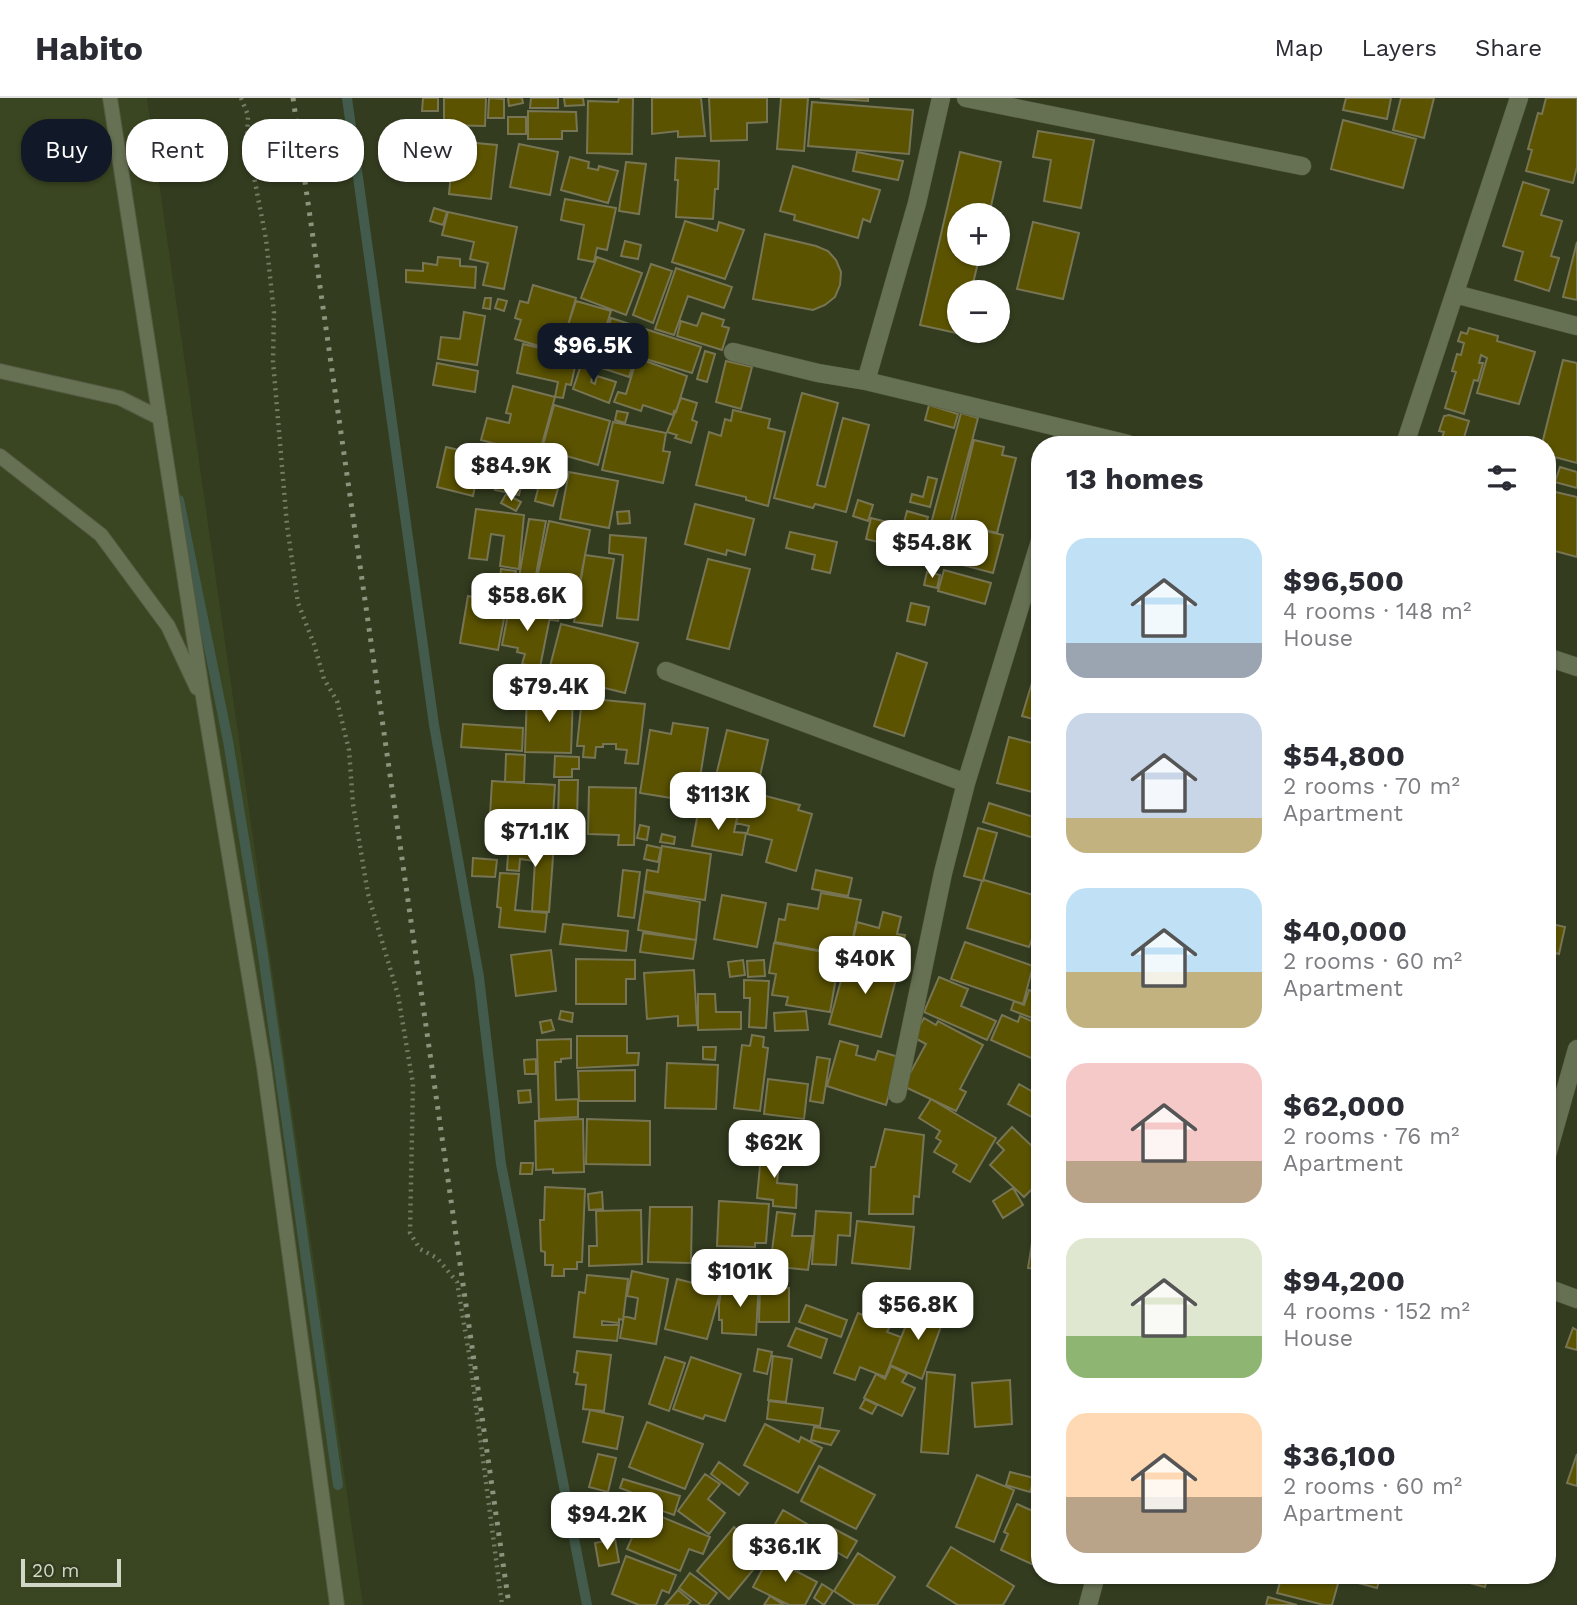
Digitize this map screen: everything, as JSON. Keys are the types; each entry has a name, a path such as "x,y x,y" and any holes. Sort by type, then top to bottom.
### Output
{"street":[{"path":"866,381 917,203 941,98"},
{"path":"966,98 1302,166"},
{"path":"1408,436 1519,98"},
{"path":"1455,294 1577,326"},
{"path":"733,352 818,373 866,381 1067,436"},
{"path":"897,1094 943,873 966,783 1031,570"},
{"path":"1556,660 1577,667"},
{"path":"666,671 966,783"},
{"path":"1556,1123 1577,1049"},
{"path":"1556,1291 1577,1299"},
{"path":"1088,1605 1094,1584"}],"lane":[{"path":"110,98 204,703 264,1067 337,1605"},
{"path":"0,371 120,398 160,418"},
{"path":"0,456 101,534 168,626 204,703"}],"path":[{"path":"241,98 248,115 247,141 266,239 274,313 273,361 285,498 298,603 324,679 337,701 349,750 353,804 368,894 398,995 413,1084 410,1233 421,1249 437,1258 457,1282 470,1360 502,1605"}],"shaded area":[{"path":"0,98 147,98 150,119 126,119 126,182 159,182 363,1605 0,1605"}],"building":[{"path":"423,98 438,98 438,111 422,111"},
{"path":"444,98 486,98 485,126 477,126 477,119 444,119"},
{"path":"489,98 504,99 504,118 488,118"},
{"path":"508,98 522,98 523,103 509,106"},
{"path":"531,98 558,98 558,108 530,108"},
{"path":"564,98 583,98 584,105 565,106"},
{"path":"619,98 633,98 632,154 587,153 588,101 618,102"},
{"path":"652,98 701,98 705,136 678,137 678,131 652,134"},
{"path":"709,98 767,98 767,122 747,123 747,140 711,141"},
{"path":"781,98 808,98 804,151 777,149"},
{"path":"820,98 868,98 868,101"},
{"path":"1346,98 1391,98 1387,119 1343,110"},
{"path":"1401,98 1434,98 1424,138 1393,130"},
{"path":"1546,98 1577,98 1577,167 1573,183 1526,171 1532,150 1528,149 1538,113 1542,114"},
{"path":"812,102 913,110 909,154 808,146"},
{"path":"528,111 576,112 577,131 562,131 562,139 528,139"},
{"path":"508,117 526,117 526,134 508,134"},
{"path":"1343,120 1416,139 1403,188 1331,169"},
{"path":"1038,131 1094,140 1081,208 1044,201 1051,160 1033,157"},
{"path":"477,143 497,145 491,199 449,194 450,182 477,182"},
{"path":"519,144 558,152 550,195 510,187"},
{"path":"857,152 903,161 898,180 853,171"},
{"path":"960,152 1001,162 992,203 948,203"},
{"path":"570,157 589,162 588,168 598,170 599,166 618,171 608,203 561,190"},
{"path":"676,158 719,161 713,219 676,217"},
{"path":"626,162 646,164 639,214 619,211"},
{"path":"793,166 880,190 870,222 863,219 858,238 794,220 795,215 780,211"},
{"path":"1523,182 1549,190 1541,215 1562,221 1551,256 1559,258 1549,291 1515,280 1523,252 1503,246"},
{"path":"565,199 616,208 607,250 597,248 594,262 578,259 584,225 561,220"},
{"path":"434,208 447,212 443,225 430,221"},
{"path":"947,208 947,266 977,266 974,280 947,280 947,331 920,325"},
{"path":"448,212 517,227 504,289 483,285 488,263 470,259 474,242 442,235"},
{"path":"685,221 717,231 719,222 744,230 725,279 672,262"},
{"path":"1033,222 1079,233 1063,299 1017,289"},
{"path":"765,234 828,251 841,272 835,297 813,310 753,299"},
{"path":"625,241 641,245 638,259 621,256"},
{"path":"1577,242 1577,300 1563,297"},
{"path":"438,257 460,259 460,266 476,267 475,288 406,282 406,270 423,271 423,263 437,265"},
{"path":"597,257 642,273 626,315 581,298"},
{"path":"651,264 672,271 653,323 633,315"},
{"path":"676,268 732,287 724,308 688,296 674,335 655,329"},
{"path":"533,285 576,298 560,352 515,339 521,320 515,318 520,301 528,303"},
{"path":"485,298 491,298 490,309 483,308"},
{"path":"498,299 507,301 504,311 495,308"},
{"path":"576,301 611,311 595,362 578,357 583,343 564,337"},
{"path":"464,312 485,316 477,365 438,359 441,337 460,339"},
{"path":"702,313 724,320 722,326 729,328 722,350 677,336 681,321 697,326"},
{"path":"611,318 701,347 692,373 636,356 629,377 596,366"},
{"path":"1469,328 1498,336 1497,341 1535,352 1519,404 1477,393 1487,358 1481,355 1479,363 1483,363 1478,381 1474,380 1464,414 1445,408 1456,372 1452,371 1457,354 1461,355 1464,343 1458,341 1461,332 1467,334"},
{"path":"523,344 577,357 571,385 566,384 563,398 555,397 558,382 517,373"},
{"path":"705,351 715,354 707,382 697,379"},
{"path":"637,358 687,376 673,415 643,405 641,411 614,402 618,392 626,394"},
{"path":"583,359 597,364 591,382 595,384 597,376 616,382 609,403 573,389"},
{"path":"1563,360 1577,363 1577,463 1556,457 1556,436 1544,436"},
{"path":"726,361 752,367 741,409 716,402"},
{"path":"437,363 478,371 475,392 433,385"},
{"path":"513,386 555,397 539,455 481,440 487,418 509,423 511,414 506,413"},
{"path":"802,393 838,403 817,485 825,487 843,418 869,425 846,512 815,504 813,508 774,498"},
{"path":"681,398 697,403 692,420 697,422 691,443 675,438 677,435 667,432"},
{"path":"554,405 610,421 598,465 542,449"},
{"path":"929,405 958,414 954,428 925,420"},
{"path":"733,410 770,419 768,428 785,432 768,506 746,500 746,497 696,485 709,432 721,436 725,419 731,421"},
{"path":"617,411 628,413 625,423 615,420"},
{"path":"961,413 978,418 947,536 929,531"},
{"path":"1444,416 1469,421 1464,436 1443,436 1444,432 1439,431"},
{"path":"613,422 666,433 663,451 670,452 663,483 602,470"},
{"path":"974,440 1004,447 1002,455 1016,458 997,533 954,522"},
{"path":"446,447 485,456 486,451 527,460 519,495 495,490 497,480 477,476 473,496 437,487"},
{"path":"530,461 563,471 553,506 535,501 539,485 524,481"},
{"path":"1560,467 1577,472 1577,488 1556,482"},
{"path":"569,472 618,481 609,528 560,519"},
{"path":"928,477 937,479 930,507 910,502 912,494 923,497"},
{"path":"1556,492 1577,497 1577,557 1556,551"},
{"path":"506,494 521,502 516,511 501,503"},
{"path":"858,500 873,505 868,521 853,516"},
{"path":"695,504 754,519 745,555 727,550 726,555 685,544"},
{"path":"476,509 524,515 519,569 500,566 504,536 491,534 487,560 469,558"},
{"path":"629,511 630,523 618,524 617,512"},
{"path":"907,511 928,517 918,552 866,539 871,518 903,526"},
{"path":"529,519 546,521 535,580 519,577"},
{"path":"549,521 590,530 577,596 535,588"},
{"path":"981,530 1003,535 993,573 944,560 950,537 977,544"},
{"path":"790,532 837,542 830,573 812,569 815,555 786,548"},
{"path":"610,535 646,538 638,620 617,618 623,555 609,553"},
{"path":"585,555 614,559 602,626 574,622"},
{"path":"708,559 750,569 729,649 687,639"},
{"path":"501,569 516,571 514,581 500,578"},
{"path":"944,570 991,583 985,604 938,591"},
{"path":"927,572 940,575 937,588 924,585"},
{"path":"468,596 507,603 498,650 460,643"},
{"path":"911,603 929,607 925,625 907,621"},
{"path":"510,604 551,612 540,667 522,664 525,654 517,652 518,648 502,645"},
{"path":"553,612 560,614 558,621 551,620"},
{"path":"561,624 638,643 625,693 548,674"},
{"path":"897,653 927,663 904,736 874,726"},
{"path":"1031,686 1031,718 1022,716"},
{"path":"527,694 573,695 571,753 525,752"},
{"path":"582,698 645,704 638,764 625,763 627,750 616,749 616,744 596,747 595,758 583,757 584,746 577,746"},
{"path":"673,723 708,728 696,802 640,793 650,730 671,734"},
{"path":"463,724 523,728 522,751 461,747"},
{"path":"727,730 768,740 755,798 751,798 751,801 740,798 738,805 731,803 730,811 709,805"},
{"path":"1009,737 1031,743 1031,792 997,783"},
{"path":"506,754 525,755 524,782 505,782"},
{"path":"555,756 579,757 579,769 572,769 572,777 554,777"},
{"path":"559,780 578,780 577,819 558,819"},
{"path":"492,781 555,785 552,832 505,829 506,816 490,815"},
{"path":"589,787 636,788 634,845 618,845 619,835 588,834"},
{"path":"758,794 800,805 798,810 812,814 796,871 766,862 772,840 747,834 749,826 736,823 741,804 750,807 748,812 752,813"},
{"path":"989,803 1031,816 1031,837 983,822"},
{"path":"699,807 738,813 734,832 746,833 742,855 692,846"},
{"path":"640,825 649,827 647,840 637,838"},
{"path":"978,828 997,833 983,881 964,876"},
{"path":"662,834 675,837 674,844 660,842"},
{"path":"509,840 554,843 549,912 532,911 535,861 520,859 519,871 507,870"},
{"path":"647,845 661,848 658,862 644,859"},
{"path":"662,846 711,854 705,900 644,891 647,870 658,872"},
{"path":"473,858 497,860 495,877 472,876"},
{"path":"623,870 640,872 634,918 618,916"},
{"path":"816,870 852,878 848,896 812,889"},
{"path":"500,873 519,874 515,910 547,913 545,932 499,927 501,908 497,907"},
{"path":"982,881 1031,894 1029,947 967,928"},
{"path":"644,892 700,902 696,940 638,930"},
{"path":"821,893 861,900 849,956 775,942 779,919 785,920 788,904 818,909"},
{"path":"722,895 766,903 757,947 714,939"},
{"path":"883,912 901,917 897,934 905,935 899,960 851,948 857,922 879,928"},
{"path":"563,924 628,931 626,951 560,944"},
{"path":"1556,925 1565,927 1559,954 1556,953"},
{"path":"643,933 696,940 693,959 640,952"},
{"path":"965,942 1031,965 1023,1004 951,979"},
{"path":"774,943 840,955 830,1012 786,1005 788,997 772,995 776,974 769,973"},
{"path":"551,950 556,991 516,996 511,955"},
{"path":"867,955 900,963 881,1037 829,1024 845,966 863,971"},
{"path":"576,959 635,960 635,979 626,979 626,1004 576,1004"},
{"path":"743,960 745,975 730,977 728,962"},
{"path":"764,960 765,976 748,977 747,961"},
{"path":"694,970 697,1025 678,1026 678,1016 647,1019 644,973"},
{"path":"939,977 968,989 961,1006 996,1021 987,1040 924,1012"},
{"path":"744,980 769,981 766,1028 749,1027 750,998 744,998"},
{"path":"1029,990 1031,991 1031,1018 1011,1010 1014,1001 1024,1005"},
{"path":"698,994 715,994 716,1012 741,1012 741,1029 698,1030"},
{"path":"561,1011 573,1013 572,1022 559,1019"},
{"path":"806,1011 808,1030 775,1031 774,1013"},
{"path":"1002,1015 1018,1022 1020,1016 1031,1021 1031,1058 991,1040"},
{"path":"924,1018 936,1025 938,1021 983,1045 960,1089 966,1092 956,1111 903,1086 926,1044 913,1037"},
{"path":"551,1020 554,1030 542,1033 540,1022"},
{"path":"752,1035 764,1037 763,1047 768,1048 760,1111 734,1108 742,1045 750,1046"},
{"path":"577,1036 627,1036 627,1053 639,1053 638,1065 577,1068"},
{"path":"571,1039 571,1058 555,1062 556,1100 578,1099 578,1117 539,1119 537,1040"},
{"path":"840,1041 858,1046 856,1055 875,1060 878,1051 899,1057 886,1105 827,1086"},
{"path":"703,1047 716,1047 715,1060 703,1059"},
{"path":"817,1057 830,1059 823,1103 810,1101"},
{"path":"536,1059 536,1074 525,1074 524,1060"},
{"path":"667,1063 718,1065 716,1109 665,1108"},
{"path":"635,1070 635,1101 579,1101 578,1071"},
{"path":"768,1079 808,1084 804,1119 764,1114"},
{"path":"1019,1084 1031,1091 1031,1117 1008,1104"},
{"path":"530,1090 531,1102 519,1103 518,1091"},
{"path":"931,1099 996,1138 970,1182 953,1172 957,1165 934,1152 941,1141 936,1138 940,1131 919,1118"},
{"path":"583,1119 584,1172 553,1173 553,1169 536,1170 535,1121"},
{"path":"587,1119 650,1121 650,1165 586,1164"},
{"path":"1012,1127 1031,1145 1031,1190 1024,1197 990,1165 1004,1150 997,1143"},
{"path":"885,1129 924,1135 919,1197 914,1196 913,1214 869,1214 871,1167 875,1167"},
{"path":"762,1144 781,1145 777,1183 797,1185 796,1208 773,1206 773,1200 757,1198"},
{"path":"521,1163 533,1163 532,1174 520,1174"},
{"path":"545,1187 585,1189 582,1262 577,1262 577,1269 564,1269 564,1276 552,1276 553,1265 545,1265 545,1252 541,1251 540,1220 544,1220"},
{"path":"1013,1188 1023,1205 1003,1218 993,1201"},
{"path":"602,1192 603,1209 589,1210 588,1194"},
{"path":"719,1201 769,1204 766,1243 755,1243 755,1247 717,1246"},
{"path":"650,1207 692,1207 691,1263 648,1262"},
{"path":"641,1210 642,1264 589,1266 589,1246 597,1246 596,1211"},
{"path":"816,1211 851,1213 850,1236 838,1235 836,1265 812,1264"},
{"path":"777,1212 795,1214 792,1236 813,1236 808,1270 770,1266"},
{"path":"857,1221 914,1227 910,1269 852,1263"},
{"path":"632,1271 668,1279 656,1344 620,1338 624,1316 635,1319 638,1298 627,1296"},
{"path":"587,1275 628,1279 623,1320 619,1319 619,1323 602,1321 602,1325 619,1325 617,1341 574,1337 579,1292 585,1293"},
{"path":"694,1276 723,1283 707,1339 665,1329 677,1279 693,1283"},
{"path":"739,1278 759,1279 756,1335 722,1333 722,1320 719,1320 721,1292 738,1293"},
{"path":"760,1288 789,1288 789,1322 759,1322"},
{"path":"806,1305 847,1320 841,1337 799,1322"},
{"path":"913,1308 931,1315 932,1310 945,1315 922,1379 890,1365"},
{"path":"858,1313 890,1326 887,1332 901,1337 885,1377 860,1367 855,1380 834,1373"},
{"path":"796,1328 827,1339 821,1358 788,1346"},
{"path":"1573,1328 1577,1330 1577,1350 1566,1347"},
{"path":"758,1349 772,1352 767,1374 754,1371"},
{"path":"577,1351 611,1355 604,1411 583,1409 586,1385 576,1384 578,1373 574,1372"},
{"path":"773,1356 792,1359 786,1402 768,1400"},
{"path":"665,1357 685,1363 669,1411 649,1404"},
{"path":"691,1357 741,1374 725,1421 705,1415 703,1419 673,1409"},
{"path":"891,1366 907,1374 902,1382 915,1388 902,1416 864,1398 876,1374 885,1379"},
{"path":"927,1372 955,1375 948,1454 921,1452"},
{"path":"1010,1380 1012,1424 975,1427 972,1383"},
{"path":"865,1399 877,1405 872,1414 860,1408"},
{"path":"769,1401 823,1408 820,1426 767,1419"},
{"path":"590,1410 623,1417 617,1449 583,1442"},
{"path":"647,1422 703,1444 685,1489 629,1467"},
{"path":"765,1424 799,1442 801,1437 822,1448 798,1493 744,1465"},
{"path":"814,1427 839,1431 831,1445 811,1440"},
{"path":"598,1454 616,1458 608,1492 589,1487"},
{"path":"1577,1454 1577,1486 1567,1483"},
{"path":"719,1462 748,1483 739,1495 711,1474"},
{"path":"819,1466 875,1495 856,1529 801,1501"},
{"path":"1010,1472 1031,1477 1030,1492 1006,1485"},
{"path":"705,1474 720,1484 708,1499 725,1513 709,1534 678,1511"},
{"path":"977,1475 1014,1490 994,1542 956,1527"},
{"path":"623,1479 680,1496 674,1515 628,1499 631,1492 620,1488"},
{"path":"618,1502 642,1512 643,1509 710,1537 703,1554 689,1549 680,1571 627,1549 635,1531 610,1521"},
{"path":"1017,1504 1031,1510 1031,1564 1001,1550 1008,1534 1004,1532"},
{"path":"783,1510 821,1532 799,1570 761,1549"},
{"path":"609,1514 611,1535 592,1537 589,1516"},
{"path":"827,1525 857,1541 847,1558 818,1541"},
{"path":"734,1527 754,1545 751,1548 763,1558 729,1599 697,1571"},
{"path":"615,1539 619,1562 599,1566 595,1543"},
{"path":"951,1547 1014,1586 1003,1605 958,1605 927,1586"},
{"path":"858,1553 895,1577 877,1605 855,1605 834,1591"},
{"path":"626,1556 676,1575 669,1593 662,1590 656,1605 639,1605 612,1594"},
{"path":"769,1557 817,1582 805,1605 789,1605 753,1587"},
{"path":"690,1573 717,1593 708,1605 701,1605 679,1588"},
{"path":"822,1584 833,1591 824,1605 814,1598"},
{"path":"1280,1584 1338,1584 1332,1605 1277,1593"},
{"path":"1362,1584 1378,1584 1377,1588"},
{"path":"678,1590 691,1601 687,1605 665,1605"},
{"path":"770,1596 784,1605 764,1605"},
{"path":"1268,1597 1297,1605 1266,1605"}],"waterway":[{"path":"347,98 434,725 479,977 501,1164 587,1605"},
{"path":"179,500 228,741 262,948 338,1485"}],"railway":[{"path":"293,98 509,1605"}]}
